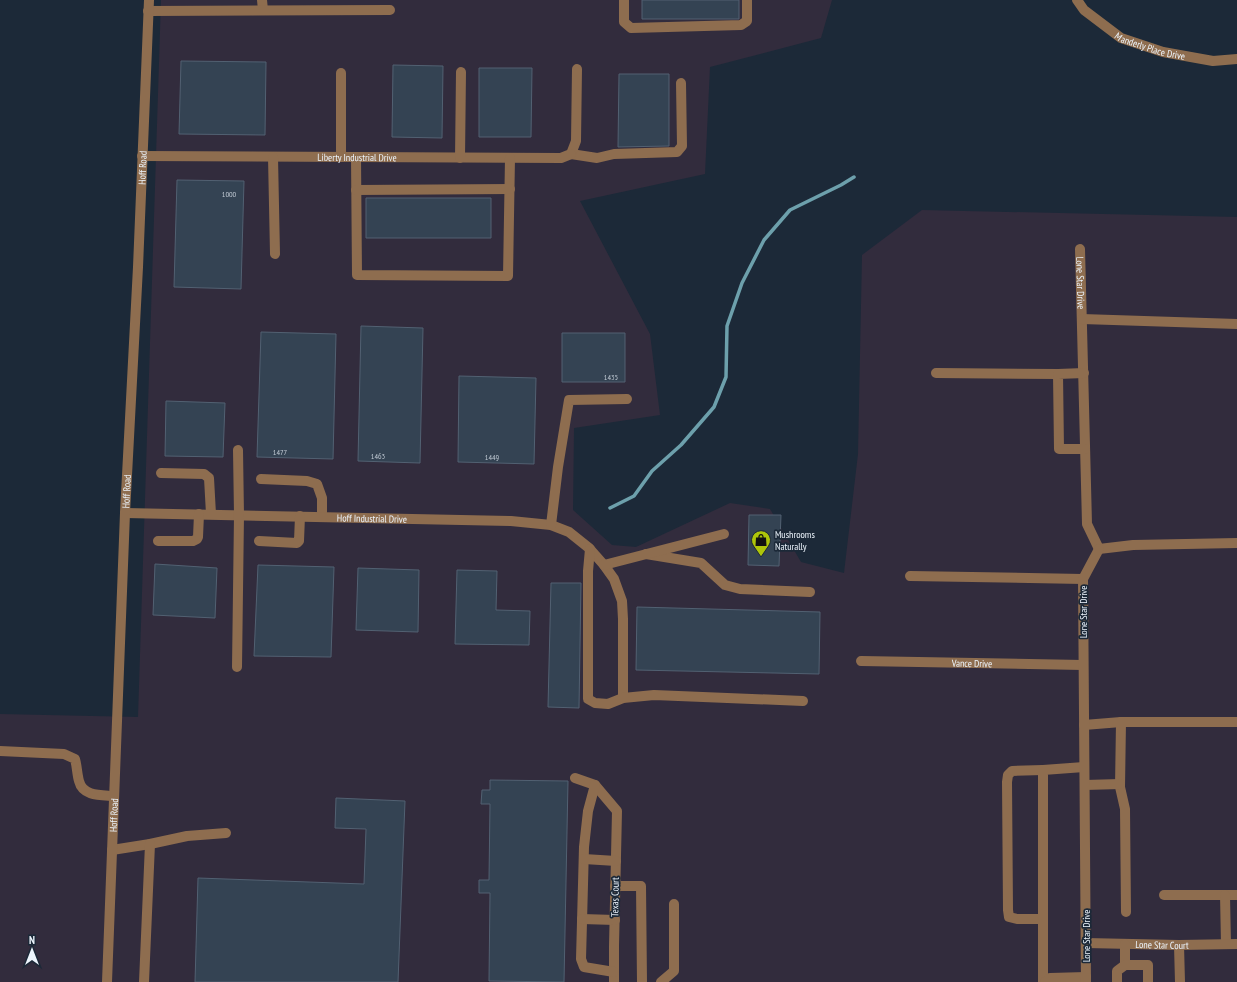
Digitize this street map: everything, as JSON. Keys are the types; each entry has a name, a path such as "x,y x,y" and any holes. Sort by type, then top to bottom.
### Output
{"street":[{"name":"Hoff Road","path":"107,982 125,513 148,0"},
{"path":"624,0 624,22 631,28 741,25 747,21 747,0"},
{"name":"Manderly Place Drive","path":"1077,0 1084,10 1121,38 1162,52 1213,61 1237,59"},
{"path":"148,11 263,5 390,10"},
{"path":"577,68 576,141 571,154 597,158 620,153 678,152 682,146 681,83"},
{"path":"460,158 461,72"},
{"path":"341,74 341,157"},
{"name":"Liberty Industrial Drive","path":"142,156 561,158 571,154"},
{"path":"273,157 275,254"},
{"path":"356,157 357,275 508,276 510,158"},
{"path":"356,190 510,189"},
{"name":"Lone Star Drive","path":"1080,249 1087,524 1099,549 1083,579 1086,980"},
{"path":"1082,319 1237,324"},
{"path":"936,374 1084,374"},
{"path":"1058,374 1059,448 1085,449"},
{"path":"551,525 558,467 569,400 627,399"},
{"path":"237,667 239,515 238,450"},
{"path":"161,473 204,474 209,478 211,514"},
{"path":"261,479 308,481 317,484 322,498 322,517"},
{"name":"Hoff Industrial Drive","path":"125,513 511,521 551,525 569,532 590,549 614,579 622,601 623,698"},
{"path":"158,541 193,541 196,539 198,537 198,514"},
{"path":"259,542 297,543 299,540 300,516"},
{"path":"604,565 724,534"},
{"path":"1099,549 1133,545 1237,543"},
{"path":"590,549 588,578 588,698 595,703 608,704 623,698 654,695 803,702"},
{"path":"646,554 701,563 725,585 730,587 740,589 810,592"},
{"path":"910,576 1083,579"},
{"name":"Vance Drive","path":"861,661 1083,665"},
{"path":"1084,725 1121,722 1237,722"},
{"path":"1121,722 1120,784 1125,809 1126,912"},
{"path":"0,751 64,754 70,756 75,759 79,783 85,791 92,794 114,796"},
{"path":"1043,919 1009,917 1008,775 1012,771 1084,767"},
{"path":"1043,770 1044,982"},
{"path":"575,778 594,785 588,811 584,859 581,959 584,967 614,977"},
{"path":"1085,785 1120,784"},
{"name":"Texas Court","path":"594,785 617,811 614,977"},
{"path":"112,850 187,836 226,833"},
{"path":"144,982 150,844"},
{"path":"584,859 616,861"},
{"path":"616,886 641,886 642,982"},
{"path":"1164,895 1237,895"},
{"path":"1225,895 1226,944"},
{"path":"661,982 674,971 674,904"},
{"path":"582,919 615,920"},
{"name":"Lone Star Court","path":"1086,943 1237,944"},
{"path":"1125,944 1125,965"},
{"path":"1179,944 1180,982"},
{"path":"1117,982 1117,971 1125,965 1148,965 1148,982"},
{"path":"1044,982 1050,978 1086,980"}],"shaded area":[{"path":"161,0 832,0 821,38 710,67 705,174 580,201 650,334 660,415 574,428 573,510 612,545 636,547 730,503 770,509 801,562 844,573 858,454 862,255 922,210 1237,217 1237,982 0,982 0,714 138,717"}],"building":[{"path":"642,0 739,0 739,19 642,19"},
{"path":"181,61 266,62 265,135 179,134"},
{"path":"393,65 443,66 442,138 392,137"},
{"path":"479,68 532,68 531,137 479,137"},
{"path":"619,74 669,74 669,146 618,147"},
{"path":"177,180 244,181 241,289 174,287"},
{"path":"366,198 491,198 491,238 366,238"},
{"path":"361,326 423,328 420,463 358,461"},
{"path":"261,332 336,334 333,459 257,457"},
{"path":"562,333 625,333 625,382 562,382"},
{"path":"459,376 536,378 534,464 458,462"},
{"path":"166,401 225,403 223,457 165,456"},
{"path":"749,515 781,515 779,566 748,565"},
{"path":"155,564 217,568 215,618 153,615"},
{"path":"258,565 334,567 331,657 254,656"},
{"path":"358,568 419,570 418,632 356,630"},
{"path":"457,570 497,571 496,610 530,611 529,645 455,644"},
{"path":"551,583 581,583 579,708 548,707"},
{"path":"637,607 820,612 819,674 636,670"},
{"path":"490,780 568,781 564,982 489,981 490,893 479,893 479,880 489,880 490,804 481,804 482,790 490,790"},
{"path":"336,798 405,801 398,982 195,982 198,878 364,884 366,829 335,828"}],"waterway":[{"path":"610,508 634,496 652,471 681,445 714,407 726,377 727,326 742,283 764,240 790,210 854,177"}],"place":[{"name":"Mushrooms Naturally","path":"761,557"}]}
